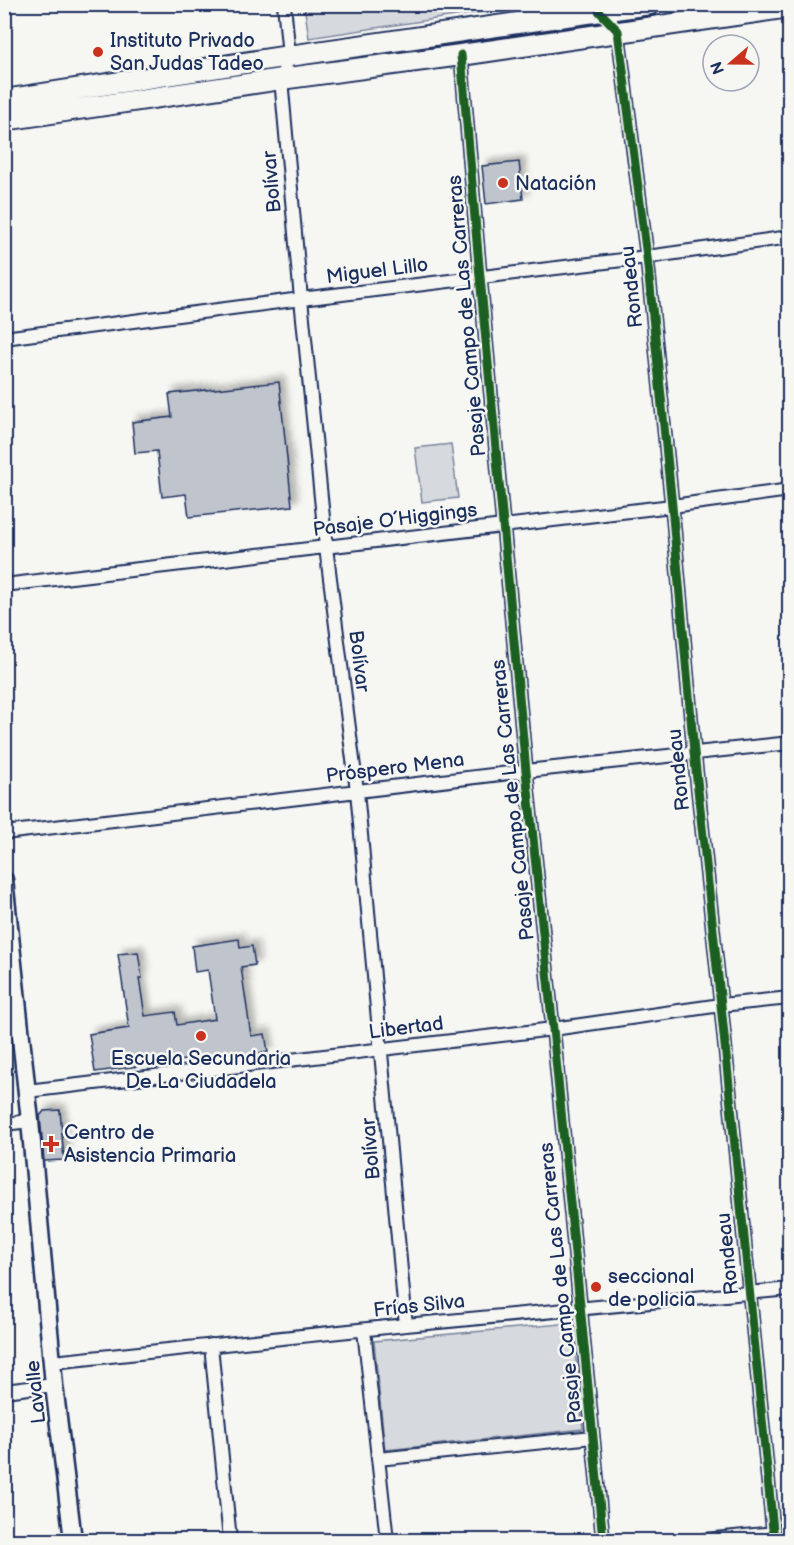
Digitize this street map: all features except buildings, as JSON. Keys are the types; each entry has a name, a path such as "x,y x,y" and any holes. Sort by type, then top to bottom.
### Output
{"main road":[{"path":"4,100 598,8 650,4"},
{"path":"4,120 789,8"}],"street":[{"name":"Bolívar","path":"284,4 290,56 281,79 301,299 326,547 357,791 406,1325"},
{"path":"598,8 618,31"},
{"name":"Rondeau","path":"618,31 647,256 694,753 774,1537"},
{"name":"Pasaje Campo de Las Carreras","path":"461,55 526,771 603,1540"},
{"name":"Miguel Lillo","path":"4,338 789,237"},
{"name":"Pasaje O´Higgings","path":"4,585 672,506 789,490"},
{"name":"Próspero Mena","path":"4,833 526,771 789,743"},
{"name":"Lavalle","path":"4,880 30,1121 54,1385 73,1540"},
{"name":"Libertad","path":"27,1091 553,1029 721,1005 789,998"},
{"path":"4,1124 30,1121"},
{"name":"Frías Silva","path":"53,1362 406,1325 789,1289"},
{"path":"364,1330 387,1540"},
{"path":"211,1345 230,1540"},
{"path":"4,1391 54,1385"},
{"path":"378,1460 593,1437"},
{"path":"705,1540 774,1537"}],"shaded area":[{"path":"304,4 528,5 309,38"},
{"path":"451,444 458,498 422,502 415,448"},
{"path":"572,1323 583,1429 385,1450 374,1341"}],"cycle path":[{"path":"598,4 599,11 618,31 647,257 694,752 774,1540"},
{"path":"461,55 526,771 603,1540"}],"place":[{"name":"Instituto Privado San Judas Tadeo","path":"98,52"},
{"name":"Natación","path":"503,183"},
{"name":"Escuela Secundaria De La Ciudadela","path":"201,1036"},
{"name":"Centro de Asistencia Primaria","path":"51,1144"},
{"name":"seccional de policia","path":"596,1287"}]}
